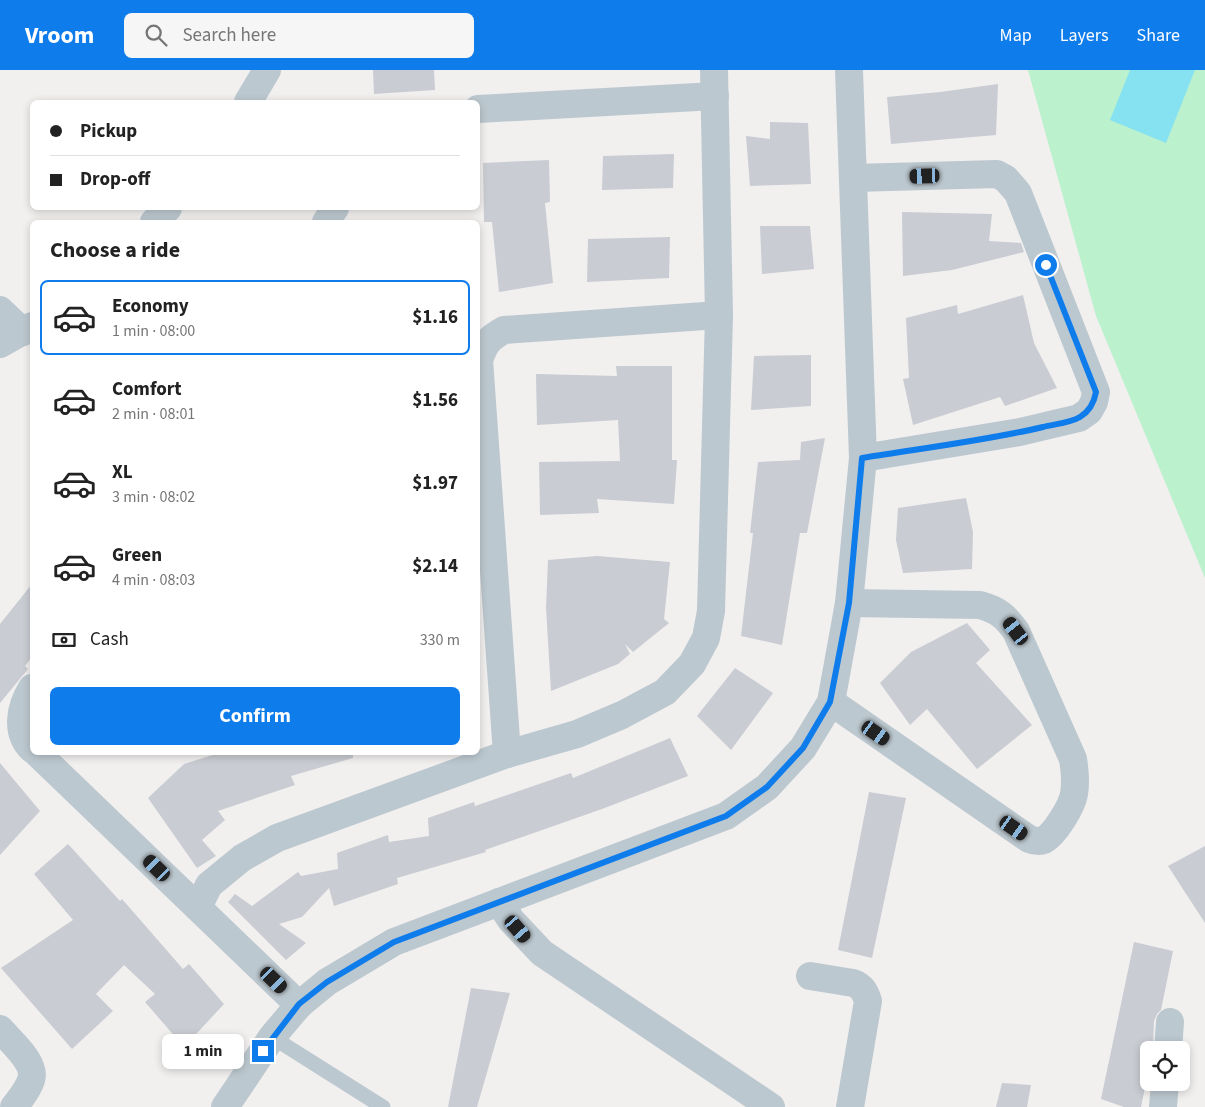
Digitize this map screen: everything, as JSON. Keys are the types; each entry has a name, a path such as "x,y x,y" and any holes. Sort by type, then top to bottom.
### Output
{"street":[{"path":"249,100 267,70"},
{"path":"225,1107 272,1037 299,1004 327,982 394,942 726,816 767,787 803,748 830,702 849,603 862,458 849,70"},
{"path":"198,907 209,885 242,858 278,838 507,754 577,734 622,715 665,692 692,664 706,638 711,611 719,315 715,83 480,109"},
{"path":"854,178 997,174 1006,179 1018,193 1096,392 1094,402 1089,411 1079,418 1020,432 862,458"},
{"path":"156,220 166,210"},
{"path":"0,310 18,334"},
{"path":"480,357 484,346 491,337 504,330 719,315"},
{"path":"480,397 484,546 507,754"},
{"path":"830,702 1029,839 1040,841 1046,839 1063,818 1074,796 1076,777 1073,759 1016,631 1006,617 992,608 980,605 849,603"},
{"path":"30,692 22,712 21,728 25,742 30,747"},
{"path":"39,755 299,1004"},
{"path":"499,902 516,926 542,953 771,1107"},
{"path":"810,976 859,985 868,1001 850,1107"},
{"path":"1169,1041 1170,1022"},
{"path":"0,1029 26,1058 32,1073 31,1081 14,1107"},
{"path":"1163,1107 1164,1091"}],"lane":[{"path":"272,1037 383,1107"}],"green space":[{"path":"1028,70 1205,70 1205,578 1096,316"}],"water":[{"path":"1130,70 1195,70 1166,143 1110,120"}],"building":[{"path":"373,70 434,70 435,90 374,94"},
{"path":"998,84 996,135 891,144 887,97"},
{"path":"770,122 808,123 811,184 750,186 746,136 770,139"},
{"path":"674,154 673,188 602,190 603,156"},
{"path":"549,160 550,202 545,203 553,283 499,292 492,222 484,222 483,163"},
{"path":"902,212 992,214 989,241 1021,243 1024,252 952,270 903,276"},
{"path":"760,226 810,226 814,269 762,274"},
{"path":"670,237 669,278 587,282 588,239"},
{"path":"1023,295 1034,343 1057,388 1005,406 1000,397 913,425 903,379 909,378 906,318 957,305 958,314"},
{"path":"811,355 811,406 751,410 754,356"},
{"path":"616,366 672,366 672,460 677,460 674,504 597,499 599,513 540,515 539,462 620,461 618,420 537,425 536,374 617,376"},
{"path":"825,438 807,533 800,533 782,645 741,636 753,533 750,533 758,462 800,460 801,442"},
{"path":"966,498 973,532 972,569 903,573 896,540 898,508"},
{"path":"597,556 670,562 664,619 669,623 633,652 625,644 630,654 618,664 551,691 546,608 548,560"},
{"path":"30,586 30,660 25,666 28,669 0,703 0,624"},
{"path":"967,623 990,650 976,663 1032,725 977,769 927,709 910,725 880,683 911,652"},
{"path":"735,668 773,693 731,750 697,716"},
{"path":"670,738 688,776 602,809 485,850 486,852 397,878 398,884 334,906 329,888 302,917 279,924 306,943 286,960 228,902 235,894 252,906 298,872 301,876 338,869 337,853 388,835 389,842 429,836 428,818 474,802 475,806 571,773 573,778"},
{"path":"212,755 353,755 353,758 291,776 295,785 218,811 225,820 202,840 216,856 197,868 148,798 184,764"},
{"path":"0,763 40,811 0,855"},
{"path":"869,792 906,798 872,958 838,950"},
{"path":"68,844 120,901 122,899 183,969 189,964 224,1004 184,1047 145,1002 155,994 124,965 96,994 113,1011 72,1049 1,968 73,920 34,874"},
{"path":"1205,846 1205,923 1168,866"},
{"path":"1134,942 1173,951 1161,1010 1154,1021 1153,1041 1140,1041 1140,1091 1144,1091 1141,1107 1124,1107 1101,1099"},
{"path":"471,988 510,993 477,1107 448,1107"},
{"path":"1002,1083 1031,1085 1027,1107 996,1107"}],"route":[{"path":"263,1051 299,1004 327,982 394,942 726,816 767,787 803,748 830,702 849,603 862,458 1020,432 1064,422 1079,418 1089,411 1094,402 1096,392 1046,265"}]}
